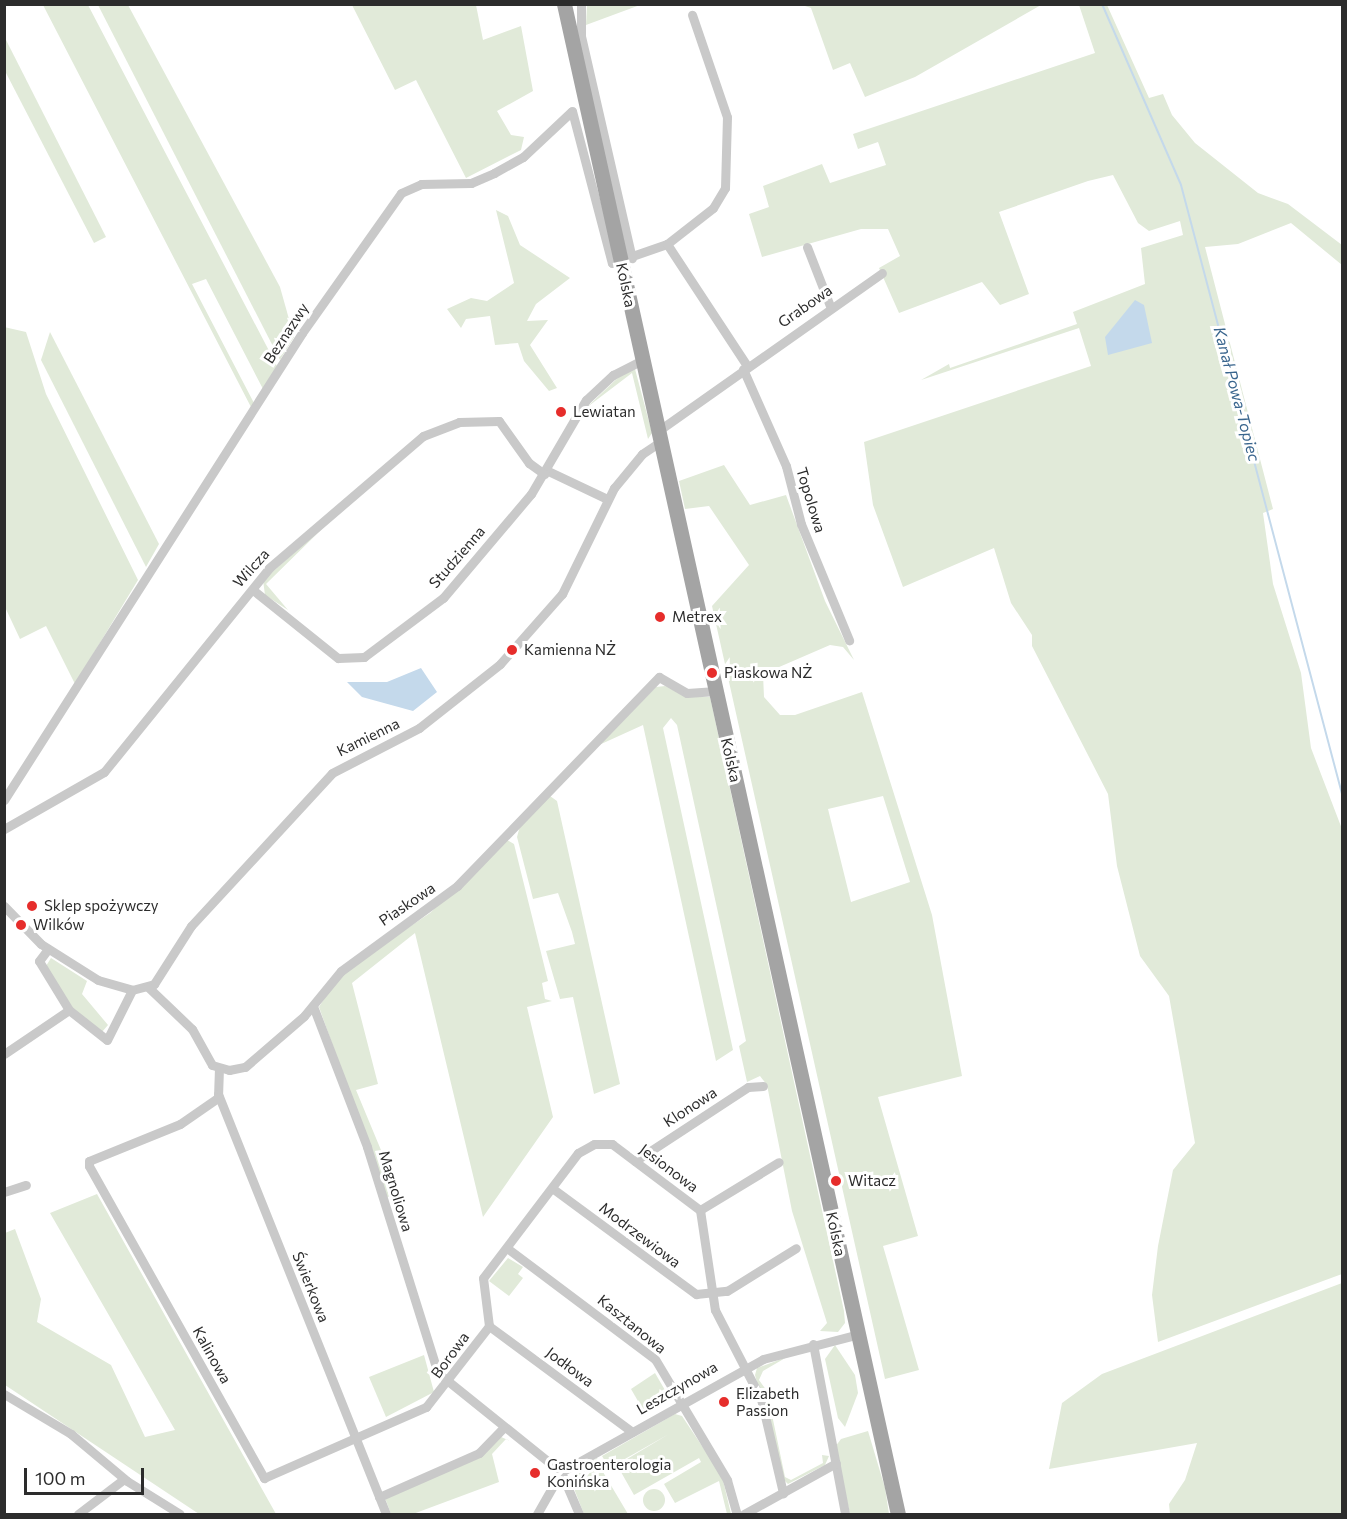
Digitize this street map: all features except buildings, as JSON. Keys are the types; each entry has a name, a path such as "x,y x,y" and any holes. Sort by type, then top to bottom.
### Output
{"main road":[{"name":"Kolska","path":"564,9 626,259 642,360 898,1515"}],"street":[{"path":"582,4 581,36 626,259 666,244 687,232 725,188 728,160 722,95 692,15"},
{"name":"Beznazwy","path":"4,800 302,333 401,193 421,184 471,183 502,170 523,157 572,111 607,259 626,259"},
{"name":"Topolowa","path":"666,244 745,367 786,466 801,524 849,640"},
{"path":"807,247 830,306"},
{"name":"Grabowa","path":"745,367 830,306 882,273"},
{"name":"Studzienna","path":"253,590 339,658 358,660 443,598 545,472 586,400 614,375 642,360"},
{"path":"659,436 745,367"},
{"name":"Wilcza","path":"4,829 104,772 253,590 287,552 431,432 470,420 499,421 529,463 607,499"},
{"name":"Kamienna","path":"148,987 161,976 191,926 337,769 419,728 474,689 505,658 562,594 607,499 659,436"},
{"name":"Piaskowa","path":"219,1068 244,1067 313,1006 341,971 457,886 659,677 687,693 716,691"},
{"path":"4,906 48,949 98,980 132,990 148,987 187,1023 207,1059 219,1068"},
{"path":"48,949 39,961 69,1010 107,1040 132,990"},
{"name":"Magnoliowa","path":"313,1006 367,1147 432,1359 447,1385"},
{"path":"4,1054 69,1010"},
{"name":"Świerkowa","path":"219,1068 219,1097 386,1515"},
{"name":"Klonowa","path":"635,1161 748,1087 763,1086"},
{"name":"Kalinowa","path":"219,1097 180,1124 89,1161 264,1478 355,1437"},
{"name":"Jesionowa","path":"507,1248 578,1153 594,1144 609,1143 700,1210 715,1310 763,1404 783,1493"},
{"path":"700,1210 779,1162"},
{"path":"4,1192 26,1185"},
{"name":"Modrzewiowa","path":"552,1188 694,1293 713,1295"},
{"name":"Borowa","path":"355,1437 426,1407 447,1385 489,1326 482,1282 507,1248"},
{"name":"Kasztanowa","path":"507,1248 648,1352 682,1402 728,1479 737,1515"},
{"path":"713,1295 796,1248"},
{"name":"Jodłowa","path":"489,1326 632,1432"},
{"name":"Leszczynowa","path":"561,1472 744,1368 813,1344 859,1335"},
{"path":"813,1344 844,1515"},
{"path":"447,1385 561,1472 579,1515"},
{"path":"4,1394 71,1434 124,1479 180,1515"},
{"path":"379,1497 479,1453 504,1427"},
{"path":"744,1515 836,1463"},
{"path":"537,1515 561,1472"},
{"path":"78,1515 124,1479"}],"green space":[{"path":"43,5 88,5 277,366 263,389 206,279 192,284 255,405 252,409"},
{"path":"98,5 128,5 280,287 294,337 280,360"},
{"path":"352,5 476,5 483,40 521,26 533,91 497,111 511,135 524,137 521,150 466,178 416,80 395,90"},
{"path":"587,5 640,5 586,25"},
{"path":"802,5 1041,5 915,77 865,97 850,63 833,70 811,8"},
{"path":"1079,5 1107,5 1149,98 1163,94 1172,115 1195,143 1258,193 1288,204 1342,245 1342,265 1291,223 1238,244 1205,247 1273,509 1263,513 1273,584 1301,673 1311,748 1342,829 1342,1274 1158,1342 1152,1295 1158,1246 1173,1170 1195,1143 1169,996 1140,956 1117,866 1108,794 1032,646 1032,635 1011,603 994,548 903,587 873,505 864,442 1091,366 1079,328 921,380 949,364 950,368 1077,324 1073,312 1145,284 1141,248 1183,235 1180,221 1149,231 1138,223 1113,175 1088,181 999,212 1029,294 1000,305 982,282 899,313 879,268 900,256 888,229 861,229 762,257 749,214 769,207 763,186 822,164 830,183 886,165 878,142 858,149 853,134 1095,53"},
{"path":"4,36 106,237 94,243 5,71"},
{"path":"496,210 508,216 520,245 570,278 536,304 527,321 548,320 530,345 557,388 549,391 524,361 518,343 495,345 490,316 466,319 461,328 447,309 471,298 487,301 514,283"},
{"path":"4,327 26,332 46,394 138,580 75,684 46,626 20,639 5,607"},
{"path":"50,332 159,544 146,567 41,360"},
{"path":"635,369 652,433 648,439 632,373 586,408 625,371"},
{"path":"724,465 750,505 786,495 825,601 854,660 843,647 830,645 763,674 764,697 780,715 795,715 862,692 932,915 962,1076 878,1097 918,1236 883,1246 919,1370 885,1379 712,606 749,565 709,506 685,509 679,481","holes":["883,796 910,882 851,902 828,809"]},
{"path":"325,526 266,584 288,610 265,595 263,580"},
{"path":"665,686 686,696 710,697 844,1311 845,1323 838,1332 820,1331 827,1323 792,1211 767,1085 760,1076 747,1082 739,1046 746,1041 677,725 671,718 663,728 733,1050 716,1061 643,725 599,745 656,687"},
{"path":"550,796 557,801 620,1084 594,1094 573,997 560,999 546,951 575,944 572,932 558,893 533,899 517,837 520,826"},
{"path":"507,840 514,844 548,981 542,983 545,999 552,1001 527,1007 553,1117 483,1217 415,933 352,983 378,1084 356,1090 393,1179 391,1196 387,1197 319,1007 340,974 430,913"},
{"path":"51,958 87,981 82,994 108,1025 102,1032 74,1010 46,966"},
{"path":"97,1194 276,1514 199,1514 5,1385 5,1233 15,1229 41,1299 37,1322 111,1365 145,1437 175,1430 50,1213"},
{"path":"508,1258 523,1267 518,1274 523,1278 509,1296 489,1281"},
{"path":"1342,1283 1342,1514 1170,1514 1169,1504 1185,1480 1197,1443 1049,1469 1062,1403 1102,1374"},
{"path":"835,1345 855,1375 858,1393 845,1427 838,1418 825,1359"},
{"path":"424,1355 434,1392 386,1417 369,1377"},
{"path":"787,1357 763,1371 759,1380 767,1391 785,1477 791,1480 823,1463 822,1455 829,1456 825,1465 788,1484 782,1478 755,1375 757,1368"},
{"path":"655,1373 669,1397 646,1415 631,1389"},
{"path":"675,1414 682,1416 722,1476 731,1514 727,1514 719,1481 675,1503 664,1484 701,1462 699,1458 634,1495 617,1465 669,1434 609,1468 602,1456"},
{"path":"868,1431 885,1488 889,1514 850,1514 835,1447 841,1439"},
{"path":"499,1436 506,1439 492,1454 499,1482 413,1514 391,1514 385,1498 480,1456"},
{"path":"597,1458 628,1514 584,1514 571,1481 580,1484 575,1471"},
{"path":"654,1489 662,1492 665,1500 662,1508 654,1511 646,1508 643,1500 646,1492"}],"water":[{"path":"1135,300 1144,305 1152,343 1108,355 1105,337"},
{"path":"421,668 437,692 413,711 362,697 347,682 387,682"}],"waterway":[{"name":"Kanał Powa-Topiec","path":"1102,4 1181,185 1342,794"}],"place":[{"name":"Lewiatan","path":"561,412"},
{"name":"Metrex","path":"660,617"},
{"name":"Kamienna NŻ","path":"512,650"},
{"name":"Piaskowa NŻ","path":"712,673"},
{"name":"Sklep spożywczy","path":"32,906"},
{"name":"Wilków","path":"21,925"},
{"name":"Witacz","path":"836,1181"},
{"name":"Elizabeth Passion","path":"724,1402"},
{"name":"Gastroenterologia Konińska","path":"535,1473"}]}
